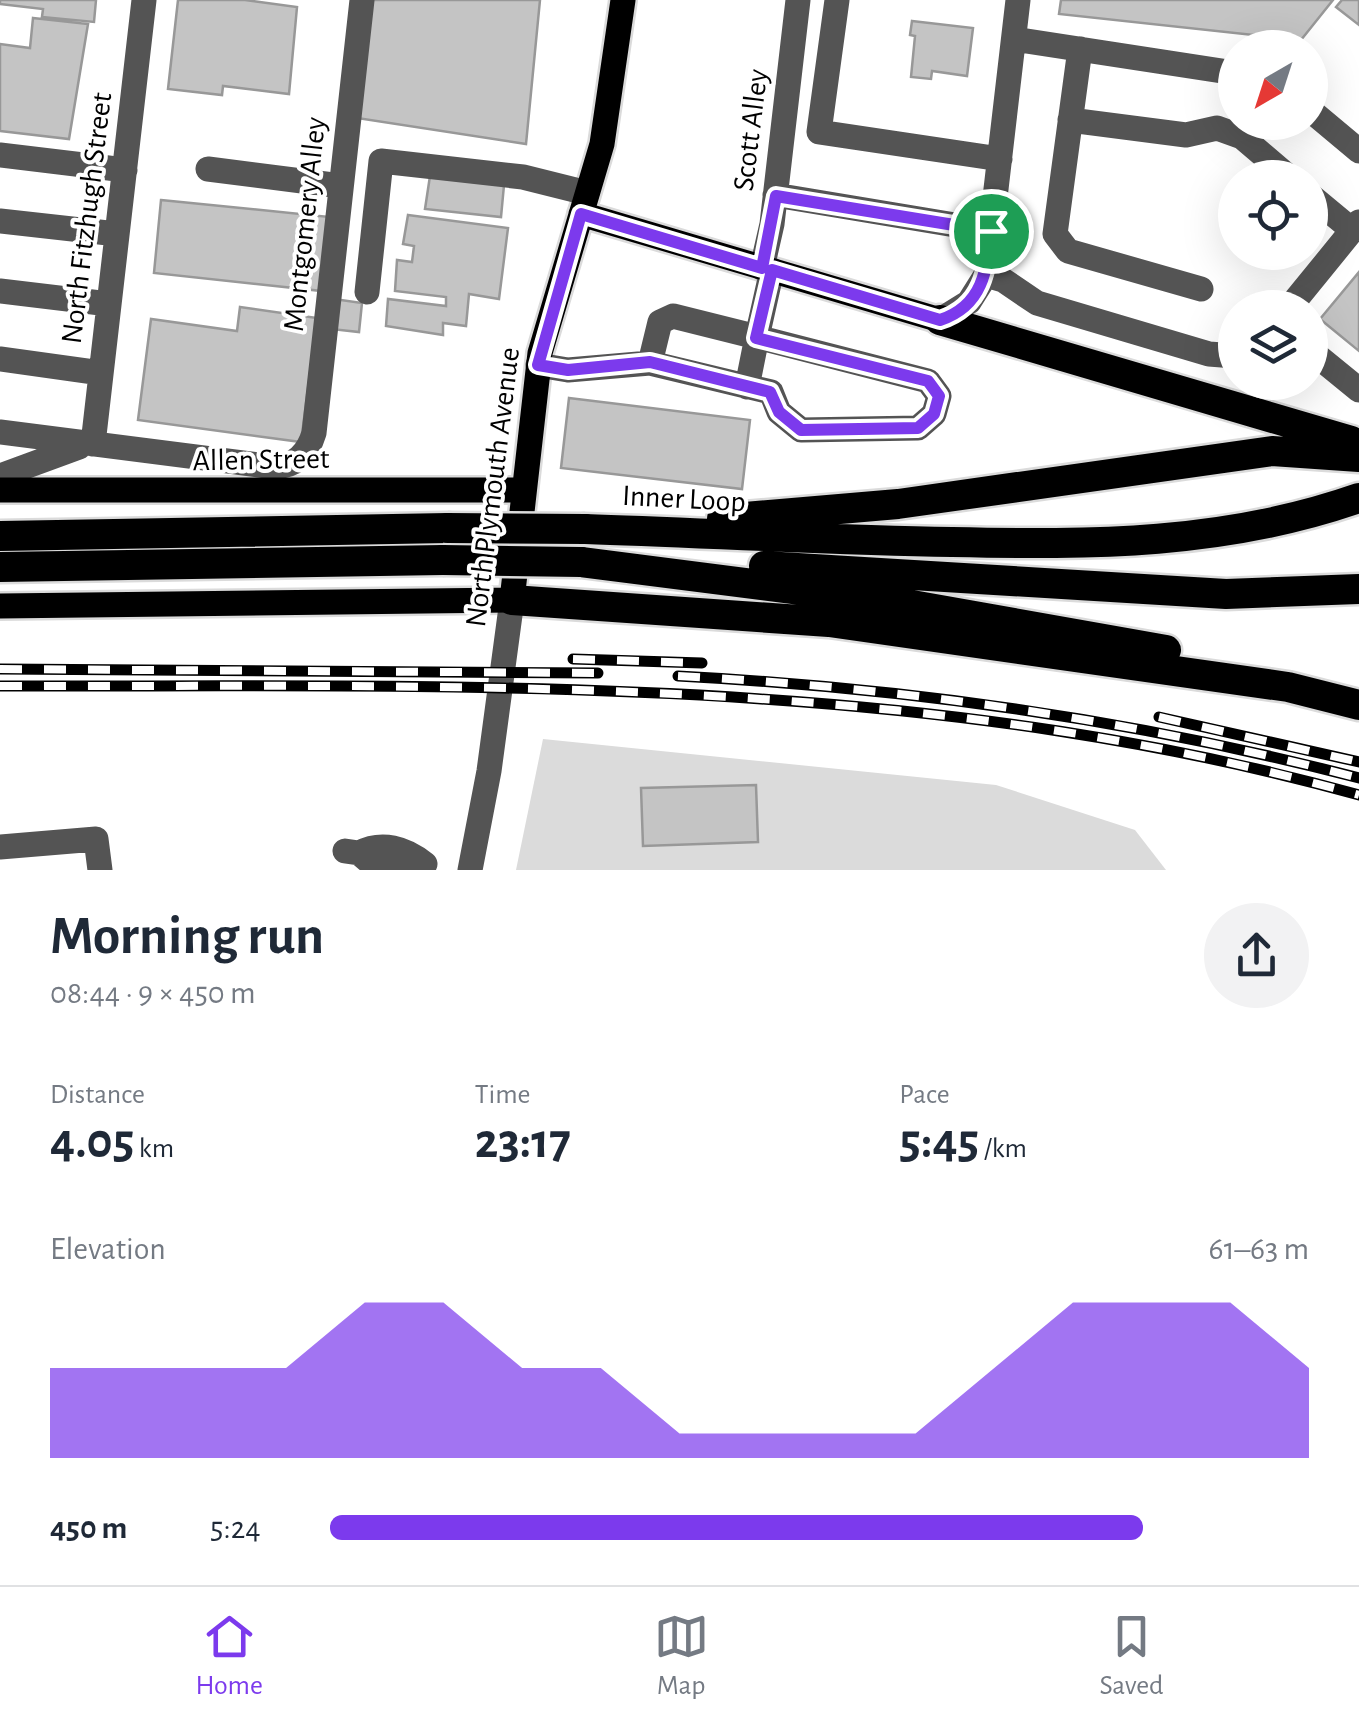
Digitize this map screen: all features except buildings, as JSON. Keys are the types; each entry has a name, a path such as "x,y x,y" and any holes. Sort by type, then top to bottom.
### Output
{"highway":[{"path":"940,320 1359,443"},
{"path":"585,529 849,510 1272,451 1359,457"},
{"name":"Inner Loop","path":"0,536 448,528 585,529 841,540 1128,543 1251,529 1359,498"},
{"path":"0,567 443,560 580,562 788,567 1226,594 1359,589"},
{"path":"580,562 895,602 1120,641 1259,670 1359,705"},
{"path":"512,600 829,622 1304,689 1359,705"}],"main road":[{"name":"North Plymouth Avenue","path":"512,600 538,365 610,109 623,0"},
{"path":"584,204 767,269 940,320"},
{"name":"Allen Street","path":"0,490 522,490"},
{"path":"0,606 512,600"}],"street":[{"name":"North Fitzhugh Street","path":"93,444 144,0"},
{"name":"Montgomery Alley","path":"304,454 314,433 362,0"},
{"name":"Scott Alley","path":"746,387 767,269 798,0"},
{"path":"837,0 819,132 1000,159"},
{"path":"940,320 969,302 986,274 1018,0"},
{"path":"1014,39 1218,69"},
{"path":"1080,49 1055,234 1068,252 1201,288"},
{"path":"1070,120 1186,135 1217,128 1242,137 1269,160"},
{"path":"1328,125 1359,151"},
{"path":"0,156 124,170"},
{"path":"367,292 380,161 523,177 584,204"},
{"path":"208,169 341,186"},
{"path":"776,196 991,231"},
{"path":"1304,290 1356,226 1328,207"},
{"path":"0,221 118,234"},
{"path":"986,274 1003,280 1036,304 1218,356"},
{"path":"0,291 109,304"},
{"path":"538,365 568,370 650,362 770,392 779,412 801,430 918,428 934,414 939,396 928,381 673,316 660,322 650,362"},
{"path":"0,359 102,373"},
{"path":"1328,365 1359,390"},
{"name":"Allen Street","path":"0,432 275,467 288,465 304,454"},
{"name":"Allen Street","path":"0,476 93,444"},
{"name":"North Plymouth Avenue","path":"470,870 489,771 512,600"},
{"path":"0,846 96,839 100,870"},
{"path":"352,852 372,864 470,870"}],"shaded area":[{"path":"543,739 996,785 1135,830 1166,870 516,870"}],"railway":[{"path":"573,659 702,663"},
{"path":"0,669 598,673"},
{"path":"678,676 850,689 1021,710 1191,739 1359,778"},
{"path":"0,686 513,688 684,694 854,706 1023,726 1192,755 1359,795"},
{"path":"1159,717 1359,762"}],"route":[{"path":"776,196 991,231 985,280 980,290 963,308 940,320 772,270 756,338 928,381 939,396 934,414 918,428 801,430 779,412 770,392 650,362 568,370 538,365 544,332 581,214 762,268 776,196"}]}
